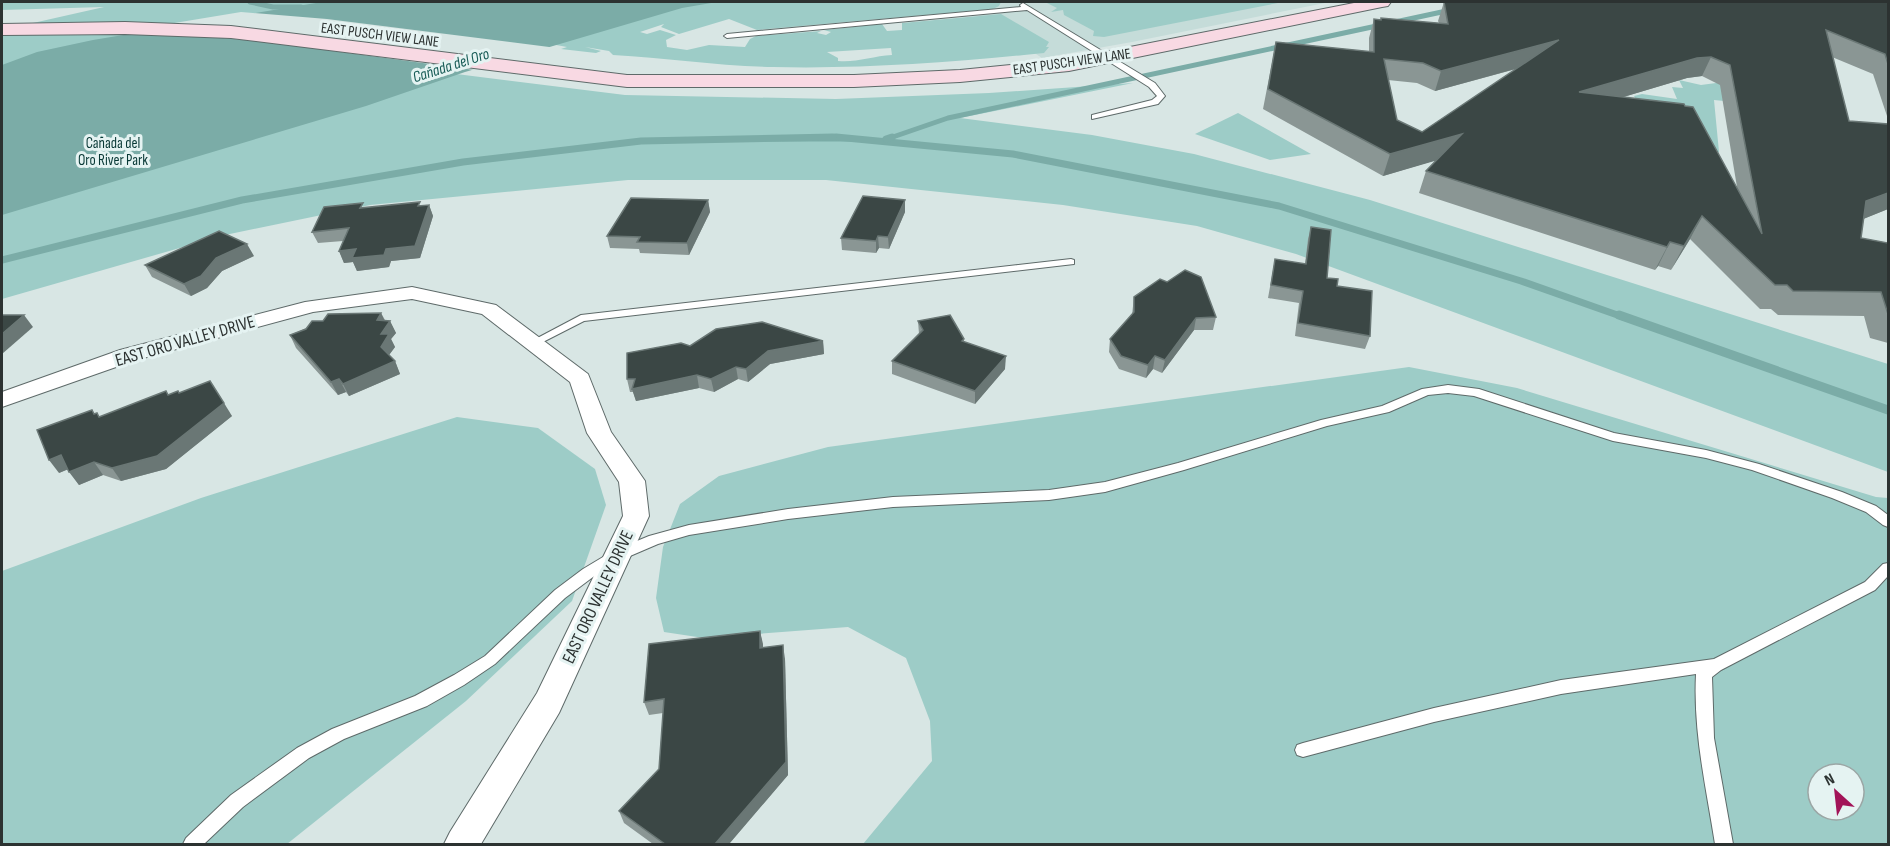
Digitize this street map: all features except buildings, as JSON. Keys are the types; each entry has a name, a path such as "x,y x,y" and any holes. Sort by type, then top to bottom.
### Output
{"main road":[{"name":"EAST PUSCH VIEW LANE","path":"2,30 111,28 222,31 627,81 854,81 1020,71 1107,58 1382,2"},
{"name":"EAST PUSCH VIEW LANE","path":"2,20 145,16 253,20 580,59 667,72 757,81"}],"street":[{"name":"EAST ORO VALLEY DRIVE","path":"2,400 129,355 312,306 412,293 489,309 580,379 599,433 632,481 636,516 548,703 462,844"}],"lane":[{"path":"1017,2 1152,85 1161,96 1155,102 1095,117"},
{"path":"727,36 1028,8"},
{"path":"533,342 581,318 630,310 1071,262"},
{"path":"192,844 237,801 303,753 338,734 421,701 490,660 560,594 588,573 618,555 654,540 689,530 788,514 893,502 1049,495 1105,487 1325,423 1385,409 1426,392 1448,389 1475,392 1612,437 1658,444 1755,467 1871,509 1888,522"},
{"path":"1724,844 1706,733 1702,690 1704,674 1716,665 1870,586 1888,568"},
{"path":"1303,750 1434,715 1560,687 1716,665"}],"shaded area":[{"path":"959,2 1330,2 1042,58"}],"green space":[{"name":"Cañada del Oro River Park","path":"2,2 1001,2 993,9 757,30 729,19 679,34 661,27 664,24 640,32 647,34 660,30 676,35 666,40 667,47 687,50 709,45 745,47 750,39 756,36 821,31 817,33 826,35 831,32 824,30 882,24 887,31 902,30 902,23 1001,14 1049,42 1046,47 1049,47 1044,53 899,65 773,67 613,55 609,51 585,47 601,51 596,53 561,49 567,47 540,42 345,60 625,95 836,99 989,93 1133,83 960,118 1092,135 1194,154 1370,200 1888,364 1888,472 1296,254 1197,226 1063,205 826,180 628,180 370,205 225,235 2,299 2,30 104,7 2,10","holes":["891,48 892,55 838,61 838,58 827,52"]},
{"path":"1045,2 1283,2 1104,37 1093,36 1094,31 1064,15 1063,10 1051,12 1057,8"},
{"path":"1799,72 1724,101 1714,100 1719,152 1707,158 1641,108 1634,96 1642,94 1677,99 1672,87 1683,88 1679,80 1701,85"},
{"path":"1238,113 1311,154 1270,160 1195,134"},
{"path":"1409,367 1517,388 1876,497 1888,498 1888,844 863,844 932,761 930,721 906,658 848,627 704,638 664,632 656,598 663,547 680,504 719,476 828,447"},
{"path":"457,417 538,428 595,469 606,505 572,601 466,701 287,844 2,844 2,571 201,498"}],"water":[{"name":"Cañada del Oro","path":"322,2 717,2 682,8 465,72 366,106 2,215 2,65 37,52 93,40"}],"pier":[{"path":"241,12 327,19 557,48 482,71 267,42 190,35 114,33"}],"waterway":[{"path":"250,2 273,7 301,7"},
{"path":"887,139 948,118 1451,10"},
{"path":"2,260 242,200 463,162 641,141 833,137"},
{"path":"836,137 857,139"},
{"path":"886,139 892,137"},
{"path":"760,139 857,139"},
{"path":"857,139 1013,154 1279,206 1521,281 1623,317"},
{"path":"1619,315 1888,410"}]}
